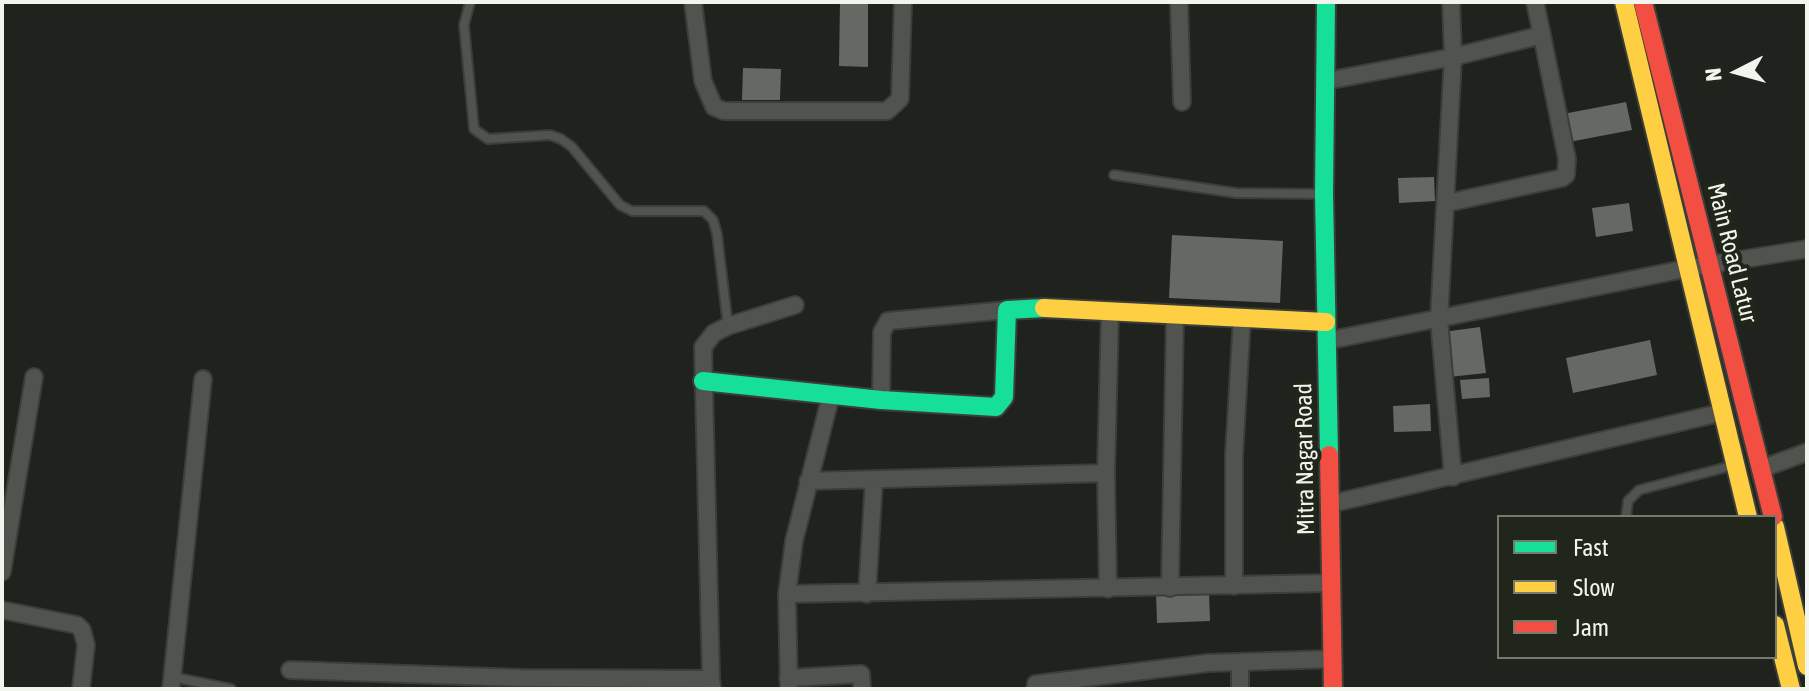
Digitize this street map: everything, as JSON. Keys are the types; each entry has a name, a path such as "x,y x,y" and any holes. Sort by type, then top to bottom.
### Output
{"street":[{"path":"693,2 703,81 714,107 724,111 887,111 900,99 903,2"},
{"path":"1179,2 1182,102"},
{"name":"Mitra Nagar Road","path":"1326,2 1324,194 1333,689"},
{"path":"1451,2 1453,57 1439,319 1453,477"},
{"path":"1447,203 1566,175 1567,159 1535,2"},
{"name":"Main Road Latur","path":"1624,2 1748,515"},
{"name":"Main Road Latur","path":"1643,2 1772,515"},
{"path":"1326,81 1453,57 1542,35"},
{"path":"881,400 882,332 888,321 1007,310 1110,311 1242,318 1326,332 1439,319 1689,268 1807,249"},
{"path":"290,670 388,681 712,684 703,347 714,333 728,326 795,305"},
{"path":"703,381 881,400 990,407 1001,404 1007,310"},
{"path":"1108,589 1106,473 1110,311"},
{"path":"1170,588 1175,314"},
{"path":"1234,586 1234,456 1242,318"},
{"path":"2,572 34,377"},
{"path":"171,683 203,379"},
{"path":"831,395 808,481 787,594 789,684 861,674 862,689"},
{"path":"1330,504 1724,412"},
{"path":"1761,469 1807,452"},
{"path":"808,481 1106,473"},
{"path":"867,594 874,480"},
{"path":"1777,536 1807,666"},
{"path":"787,594 1330,583"},
{"path":"2,610 77,625 82,630 86,645 81,689"},
{"path":"1777,633 1791,689"},
{"path":"1035,689 1036,684 1111,681 1240,662 1332,659"},
{"path":"1240,662 1240,689"}],"lane":[{"path":"470,2 465,10 464,25 474,129 488,139 550,135 561,139 572,147 620,205 632,211 704,211 713,220 717,234 728,326"},
{"path":"1114,175 1236,193 1324,194"},
{"path":"1626,515 1628,501 1639,490 1736,464"},
{"path":"171,683 231,689"}],"building":[{"path":"840,2 868,2 868,67 839,66"},
{"path":"743,68 781,69 780,100 742,100"},
{"path":"1626,102 1632,130 1569,142 1563,114"},
{"path":"1434,177 1435,201 1399,203 1398,178"},
{"path":"1629,203 1633,231 1596,237 1592,208"},
{"path":"1172,235 1283,241 1280,303 1169,298"},
{"path":"1480,327 1486,373 1449,377 1443,332"},
{"path":"1650,340 1657,375 1573,393 1566,358"},
{"path":"1489,378 1490,397 1462,399 1460,380"},
{"path":"1430,404 1431,431 1394,432 1393,406"},
{"path":"1209,591 1210,621 1157,623 1156,592"}],"traffic: fast":[{"path":"1326,2 1324,194 1329,455"},
{"path":"703,381 881,400 996,407 1004,397 1007,310 1044,308"}],"traffic: slow":[{"path":"1624,2 1748,515"},
{"path":"1044,308 1326,322"},
{"path":"1777,536 1807,666"},
{"path":"1777,633 1791,689"}],"traffic: jam":[{"path":"1643,2 1772,515"},
{"path":"1329,455 1333,689"}]}
